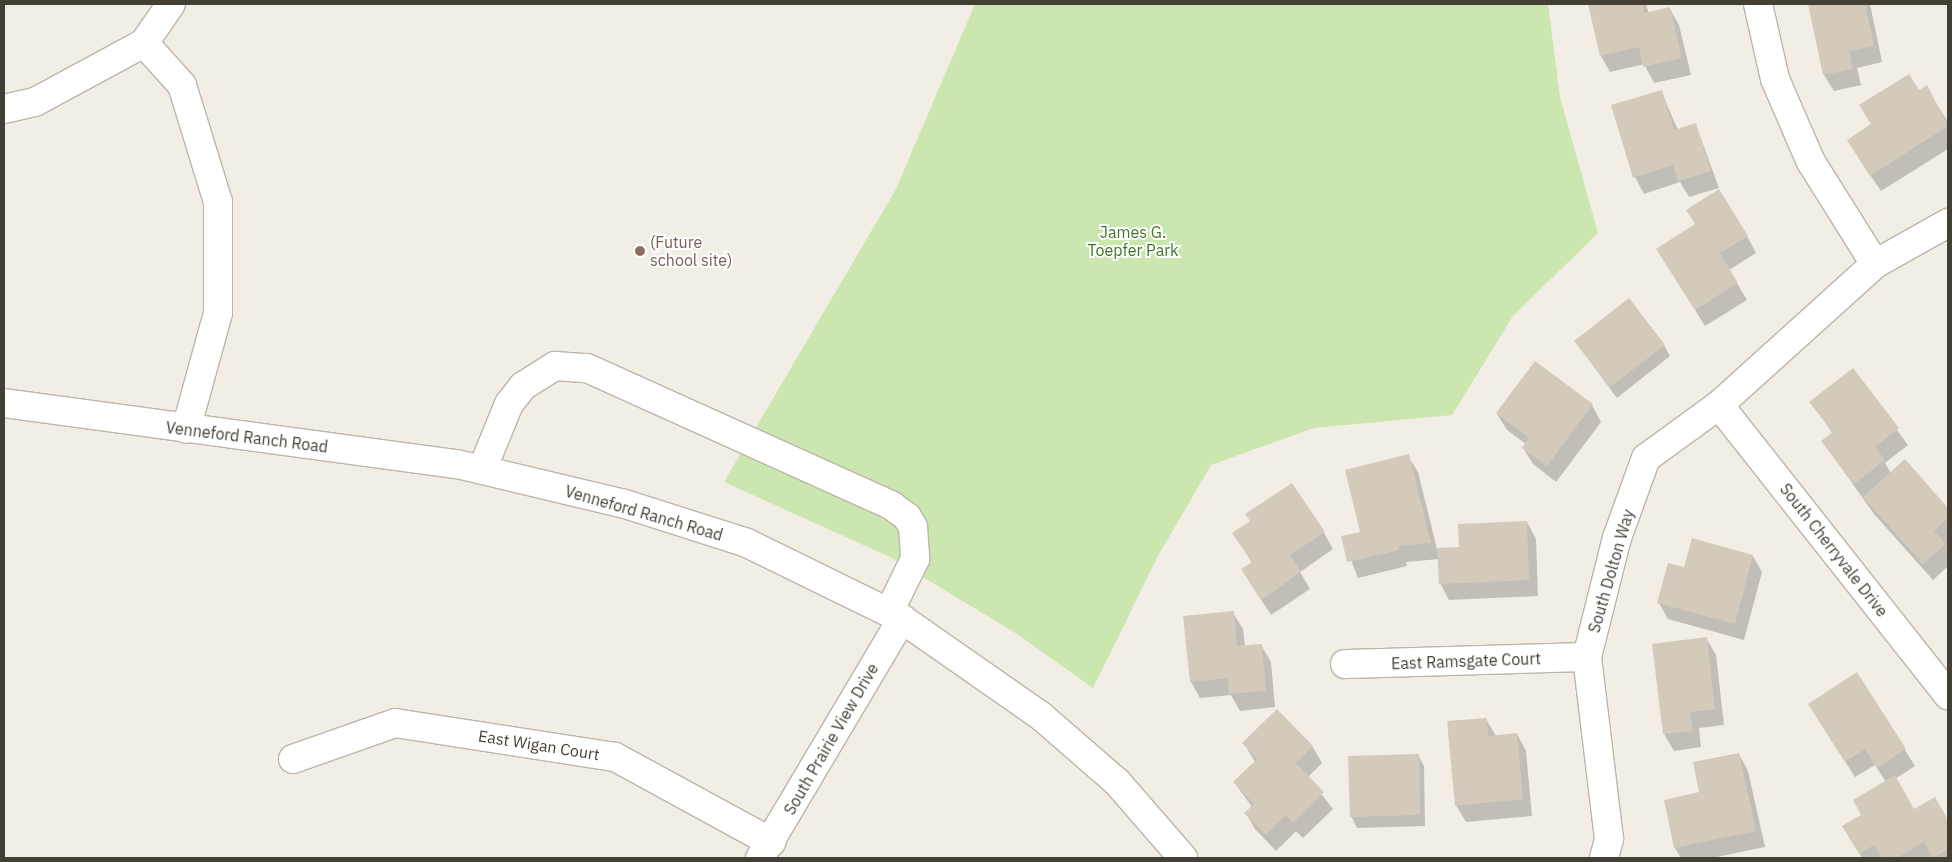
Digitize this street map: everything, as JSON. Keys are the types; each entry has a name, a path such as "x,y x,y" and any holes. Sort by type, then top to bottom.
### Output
{"street":[{"path":"4,109 35,102 144,44 171,4"},
{"path":"1758,4 1775,78 1811,162 1875,264"},
{"path":"144,44 182,85 218,202 218,313 186,429"},
{"name":"South Dolton Way","path":"1604,858 1610,839 1587,657 1617,538 1646,458 1719,405 1875,264 1948,224"},
{"name":"South Prairie View Drive","path":"482,470 509,404 523,386 555,366 587,368 892,506 907,517 914,527 915,559 895,616 765,850"},
{"name":"Venneford Ranch Road","path":"4,403 482,470 626,504 746,543 895,616 1042,716 1117,782 1184,858"},
{"name":"South Cherryvale Drive","path":"1719,405 1948,695"},
{"name":"East Ramsgate Court","path":"1345,664 1587,657"},
{"name":"East Wigan Court","path":"292,759 395,723 615,757 765,850"}],"green space":[{"name":"James G. Toepfer Park","path":"975,4 1548,4 1560,97 1598,233 1513,316 1452,415 1314,428 1211,465 1159,554 1093,688 1017,634 890,557 724,482 896,189"}],"building":[{"path":"1588,4 1642,4 1644,13 1670,7 1682,58 1643,67 1639,47 1600,56"},
{"path":"1808,4 1865,4 1874,46 1849,51 1853,69 1823,75"},
{"path":"1909,74 1919,90 1927,85 1948,126 1870,176 1847,140 1871,124 1859,105"},
{"path":"1662,90 1674,130 1696,123 1711,171 1678,181 1673,165 1633,178 1611,105"},
{"path":"1719,189 1748,236 1720,253 1738,283 1695,310 1656,249 1695,224 1686,210"},
{"path":"1629,298 1665,345 1610,387 1574,341"},
{"path":"1535,361 1593,404 1547,466 1522,448 1529,438 1496,413"},
{"path":"1853,368 1899,428 1875,447 1885,460 1854,484 1821,441 1833,432 1809,402"},
{"path":"1409,454 1431,543 1398,546 1399,550 1347,562 1341,536 1360,532 1345,470"},
{"path":"1905,459 1948,508 1948,518 1934,531 1946,544 1923,564 1863,497"},
{"path":"1292,483 1325,532 1290,555 1301,572 1261,600 1241,569 1252,562 1232,533 1250,521 1245,514"},
{"path":"1527,521 1529,580 1439,584 1437,548 1459,547 1458,524"},
{"path":"1692,538 1753,555 1735,624 1657,603 1668,563 1684,567"},
{"path":"1234,611 1237,646 1262,644 1266,691 1229,694 1228,678 1190,682 1183,616"},
{"path":"1707,637 1715,709 1690,712 1693,731 1663,734 1652,644"},
{"path":"1857,672 1906,749 1877,768 1865,749 1845,762 1808,704"},
{"path":"1277,709 1313,746 1296,763 1324,792 1293,823 1286,815 1266,835 1244,813 1254,804 1233,782 1257,759 1242,743"},
{"path":"1487,718 1488,736 1517,733 1523,799 1455,806 1447,721"},
{"path":"1739,753 1756,831 1674,848 1664,800 1699,792 1693,762"},
{"path":"1419,754 1420,815 1350,817 1348,756"},
{"path":"1895,775 1914,809 1935,797 1948,820 1948,849 1933,858 1924,842 1897,858 1882,858 1874,845 1859,854 1842,826 1861,815 1853,800"}],"place":[{"name":"(Future school site)","path":"640,251"}]}
